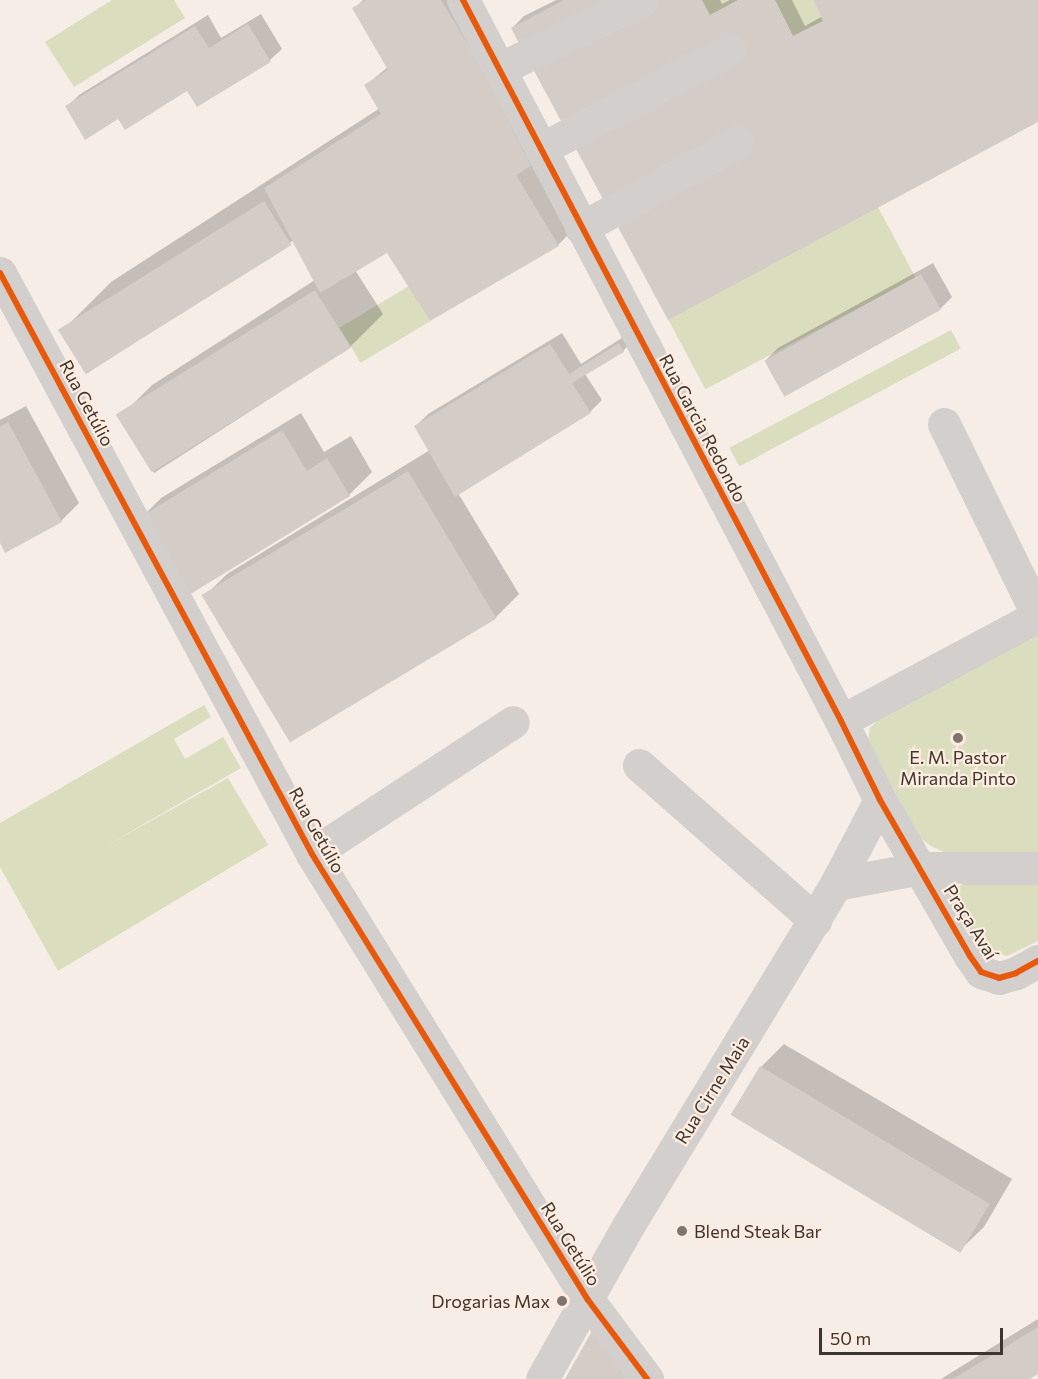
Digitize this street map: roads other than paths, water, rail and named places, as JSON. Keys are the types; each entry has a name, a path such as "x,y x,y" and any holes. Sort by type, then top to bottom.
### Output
{"street":[{"name":"Rua Garcia Redondo","path":"463,0 841,721 880,801 921,868"},
{"path":"499,69 642,0"},
{"path":"541,149 729,50"},
{"path":"581,228 738,142"},
{"name":"Rua Getúlio","path":"0,273 312,854 588,1300 647,1379"},
{"path":"841,721 1038,616 944,424"},
{"path":"312,854 513,722"},
{"path":"639,765 815,920"},
{"name":"Rua Cirne Maia","path":"542,1379 628,1226 815,920 880,801"},
{"path":"836,884 921,868 1038,868"},
{"name":"Praça Avaí","path":"921,868 981,972 999,978 1016,973 1038,961"}],"place":[{"name":"E. M. Pastor Miranda Pinto","path":"958,738"},
{"name":"Blend Steak Bar","path":"682,1231"},
{"name":"Drogarias Max","path":"562,1301"}]}
